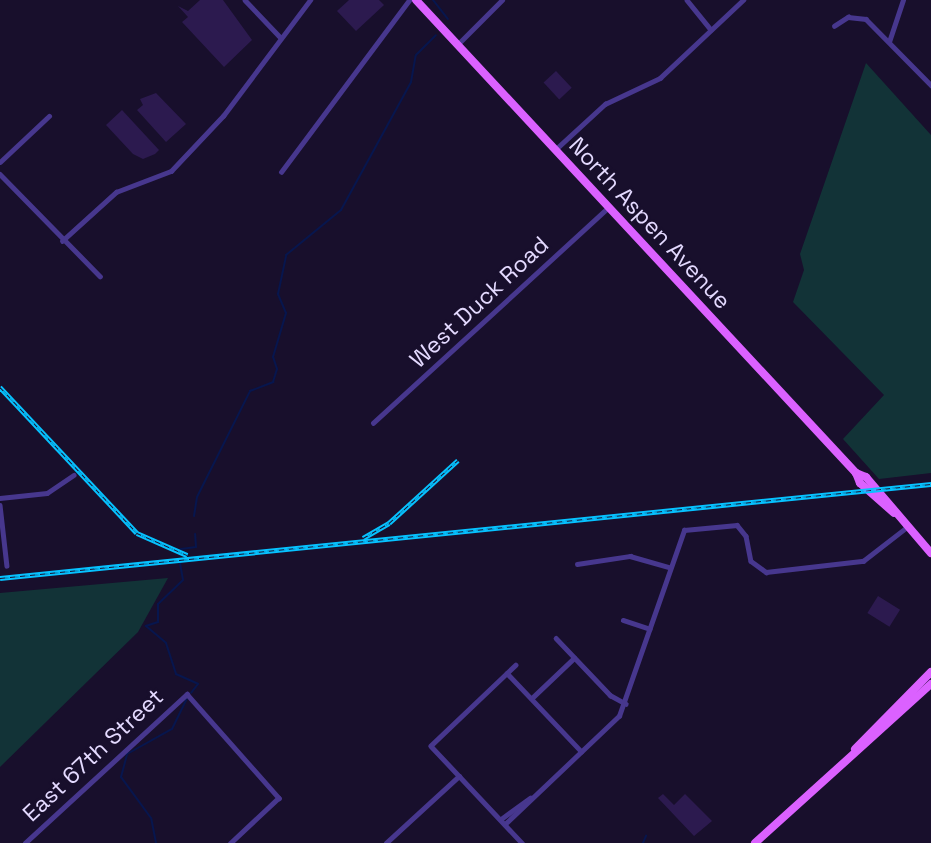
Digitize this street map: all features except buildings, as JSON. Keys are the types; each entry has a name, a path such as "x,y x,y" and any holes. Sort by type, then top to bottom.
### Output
{"main road":[{"name":"North Aspen Avenue","path":"416,0 856,473 872,483 894,513 931,553"},
{"path":"755,843 918,690 931,672"},
{"path":"918,690 931,684"}],"street":[{"path":"245,0 281,38"},
{"path":"62,241 116,192 171,171 223,116 310,0"},
{"path":"281,172 410,0"},
{"path":"457,44 502,0"},
{"path":"687,0 711,30"},
{"path":"556,149 604,104 660,78 743,0"},
{"path":"890,42 903,0"},
{"path":"834,26 848,17 866,19 931,85"},
{"path":"0,162 49,116"},
{"path":"0,174 62,241 100,276"},
{"name":"West Duck Road","path":"373,423 609,207"},
{"path":"0,498 47,493 74,475"},
{"path":"0,505 7,566"},
{"path":"502,822 581,751 626,705 669,566 684,530 730,523 746,536 754,565 782,571 863,561 907,527"},
{"path":"577,564 630,556 669,566"},
{"path":"623,620 650,629"},
{"path":"556,638 626,705"},
{"path":"532,698 574,658"},
{"path":"516,665 431,747 522,843"},
{"path":"508,673 581,751"},
{"name":"East 67th Street","path":"25,843 187,694 279,798 231,843"},
{"path":"386,843 459,776"}],"green space":[{"path":"866,63 931,135 931,473 879,479 843,439 884,395 793,302 804,270 800,254"},
{"path":"168,578 138,632 0,767 0,593"}],"waterway":[{"path":"433,0 448,19"},
{"path":"194,516 197,497 250,391 273,382 277,369 273,357 286,313 278,294 286,255 341,210 411,82 416,55 436,35"},
{"path":"181,549 196,547 195,534"},
{"path":"180,563 183,580 158,604 158,622 146,626 166,643 176,674 198,684 191,693"},
{"path":"156,843 151,818 121,777 127,754 172,729 187,698"},
{"path":"643,843 646,836"}],"railway":[{"path":"0,387 137,533 187,555"},
{"path":"363,538 389,523 458,460"},
{"path":"0,578 931,484"}]}
